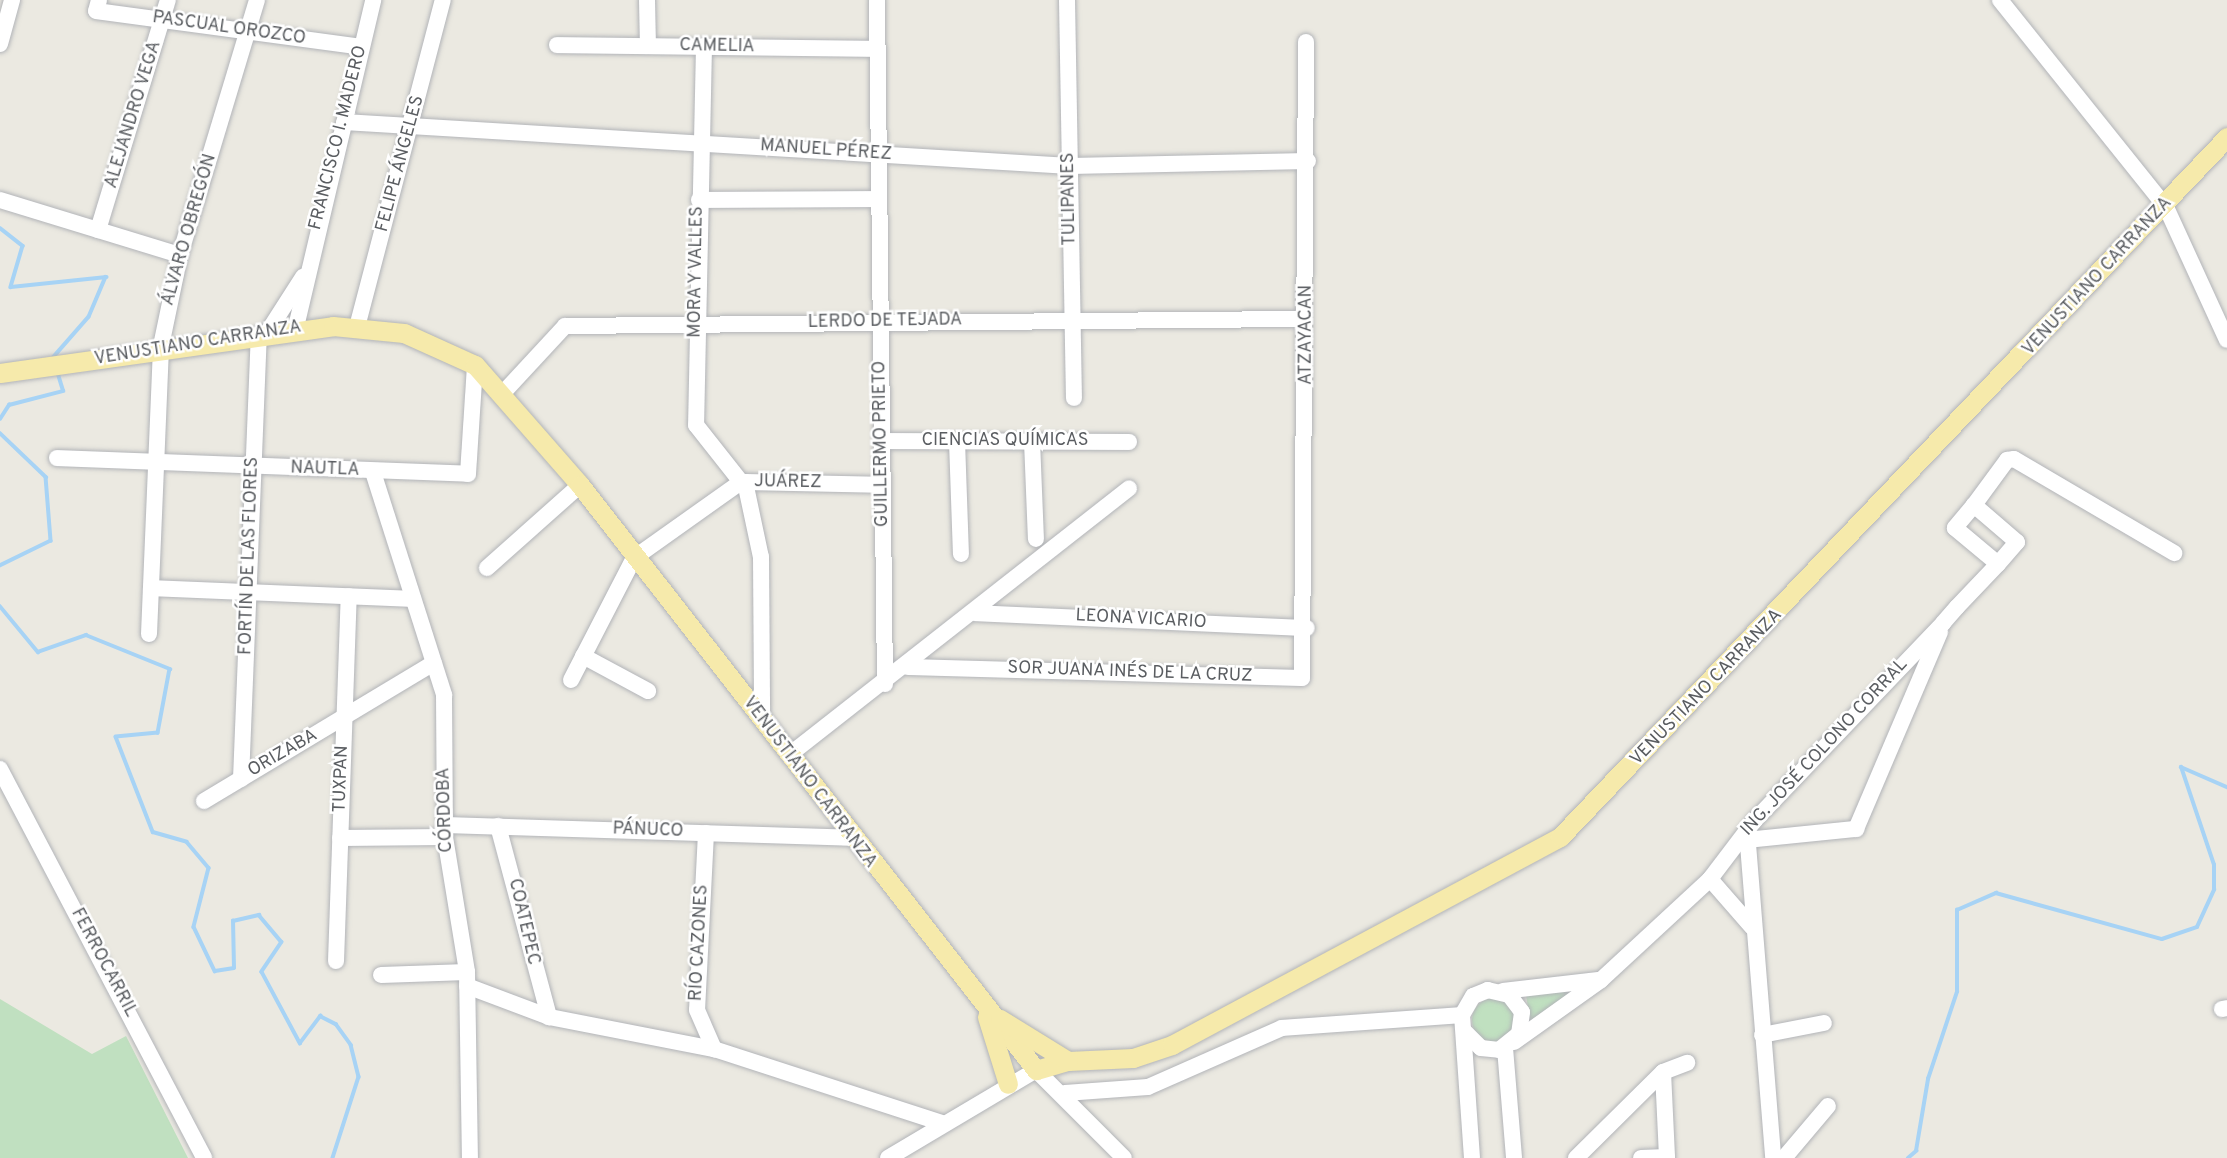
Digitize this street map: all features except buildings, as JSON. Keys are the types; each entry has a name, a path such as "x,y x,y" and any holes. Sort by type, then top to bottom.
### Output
{"main road":[{"name":"VENUSTIANO CARRANZA","path":"0,373 296,327 357,327 404,333 475,365 503,393 580,485 850,838 985,1009 1037,1070 1068,1061 1133,1058 1172,1045 1560,837 2166,207 2227,137"},
{"name":"VENUSTIANO CARRANZA","path":"985,1009 1068,1061"},
{"path":"985,1009 1008,1084"}],"street":[{"path":"0,44 12,0"},
{"name":"ALEJANDRO VEGA","path":"98,230 168,0"},
{"name":"ÁLVARO OBREGÓN","path":"149,634 161,346 180,255 257,0"},
{"name":"FRANCISCO I. MADERO","path":"296,327 304,275 373,0"},
{"name":"FELIPE ÁNGELES","path":"357,327 443,0"},
{"path":"647,0 648,46"},
{"name":"GUILLERMO PRIETO","path":"877,0 885,684"},
{"name":"TULIPANES","path":"1067,0 1073,398"},
{"path":"2000,0 2166,207 2227,340"},
{"name":"PASCUAL OROZCO","path":"98,6 163,20 362,47"},
{"name":"ATZAYACAN","path":"1306,42 1307,628"},
{"name":"CAMELIA","path":"557,44 877,49"},
{"name":"MORA Y VALLES","path":"704,46 696,324 696,425 743,482"},
{"name":"MANUEL PÉREZ","path":"344,122 1070,166 1308,161"},
{"path":"699,200 879,199"},
{"path":"0,200 180,255"},
{"name":"FRANCISCO I. MADERO","path":"263,333 304,275"},
{"name":"LERDO DE TEJADA","path":"503,393 565,326 1296,319"},
{"name":"FORTÍN DE LAS FLORES","path":"241,779 254,468 263,333"},
{"name":"NAUTLA","path":"57,458 156,465 468,474 475,365"},
{"name":"CIENCIAS QUÍMICAS","path":"882,441 1129,442"},
{"path":"957,441 961,554"},
{"path":"1032,442 1036,539"},
{"path":"1998,564 1955,528 2007,460 2014,459 2174,553"},
{"name":"CÓRDOBA","path":"373,471 444,695 445,831 467,979 470,1158"},
{"path":"743,482 761,557 762,720"},
{"name":"JUÁREZ","path":"634,558 743,482 882,485"},
{"path":"487,568 580,485"},
{"path":"789,755 908,667 1095,509 1129,488"},
{"name":"ING. JOSÉ COLONO CORRAL","path":"1510,1045 1601,980 1710,879 1747,834 2017,542 1974,505"},
{"path":"570,680 634,558"},
{"path":"151,588 413,599"},
{"name":"TUXPAN","path":"336,961 349,596"},
{"name":"LEONA VICARIO","path":"975,613 1307,628"},
{"path":"1773,1158 1752,927 1747,834 1856,829 1944,623"},
{"name":"SOR JUANA INÉS DE LA CRUZ","path":"908,667 1302,678 1307,628"},
{"path":"583,656 648,691"},
{"name":"ORIZABA","path":"204,801 434,663"},
{"name":"FERROCARRIL","path":"0,769 204,1158"},
{"name":"PÁNUCO","path":"340,838 498,826 850,838"},
{"name":"COATEPEC","path":"498,826 549,1017"},
{"name":"RÍO CAZONES","path":"706,833 697,1010 714,1049"},
{"path":"1710,879 1752,927"},
{"path":"381,975 467,979 549,1017 714,1049 942,1122"},
{"path":"1472,1158 1463,1023 1480,992 1601,980"},
{"path":"1503,991 1522,1012 1510,1045 1514,1158"},
{"path":"1463,1023 1481,1048 1510,1045"},
{"path":"1065,1093 1147,1087 1282,1028 1463,1023"},
{"path":"1762,1034 1824,1023"},
{"path":"1576,1158 1663,1072 1687,1063"},
{"path":"1037,1070 1065,1093 1124,1158"},
{"name":"VENUSTIANO CARRANZA","path":"888,1158 942,1122 1037,1070"},
{"path":"1641,1158 1667,1157 1663,1072"},
{"path":"1784,1158 1828,1106"}],"green space":[{"path":"1574,989 1532,1026 1531,1026 1526,995"},
{"path":"1494,998 1503,999 1510,1004 1515,1011 1515,1029 1510,1036 1503,1041 1494,1042 1485,1041 1478,1036 1473,1029 1472,1020 1473,1011 1478,1004 1485,999"},
{"path":"0,999 92,1054 126,1036 188,1158 0,1158"}],"waterway":[{"path":"0,228 23,246 11,287 106,277 89,317 54,357"},
{"path":"0,419 9,405 63,391 57,371"},
{"path":"0,433 46,477 51,541 0,566"},
{"path":"0,606 38,652 86,635 170,669 158,733 116,737 153,832 187,842 209,868 194,927 215,971 234,968 233,921 259,915 282,942 262,972 300,1043 320,1016 336,1024 351,1045 359,1077 333,1158"},
{"path":"1908,1158 1916,1151 1928,1079 1957,992 1957,910 1996,893 2162,939 2197,927 2214,890 2214,865 2181,767 2227,787"}]}
